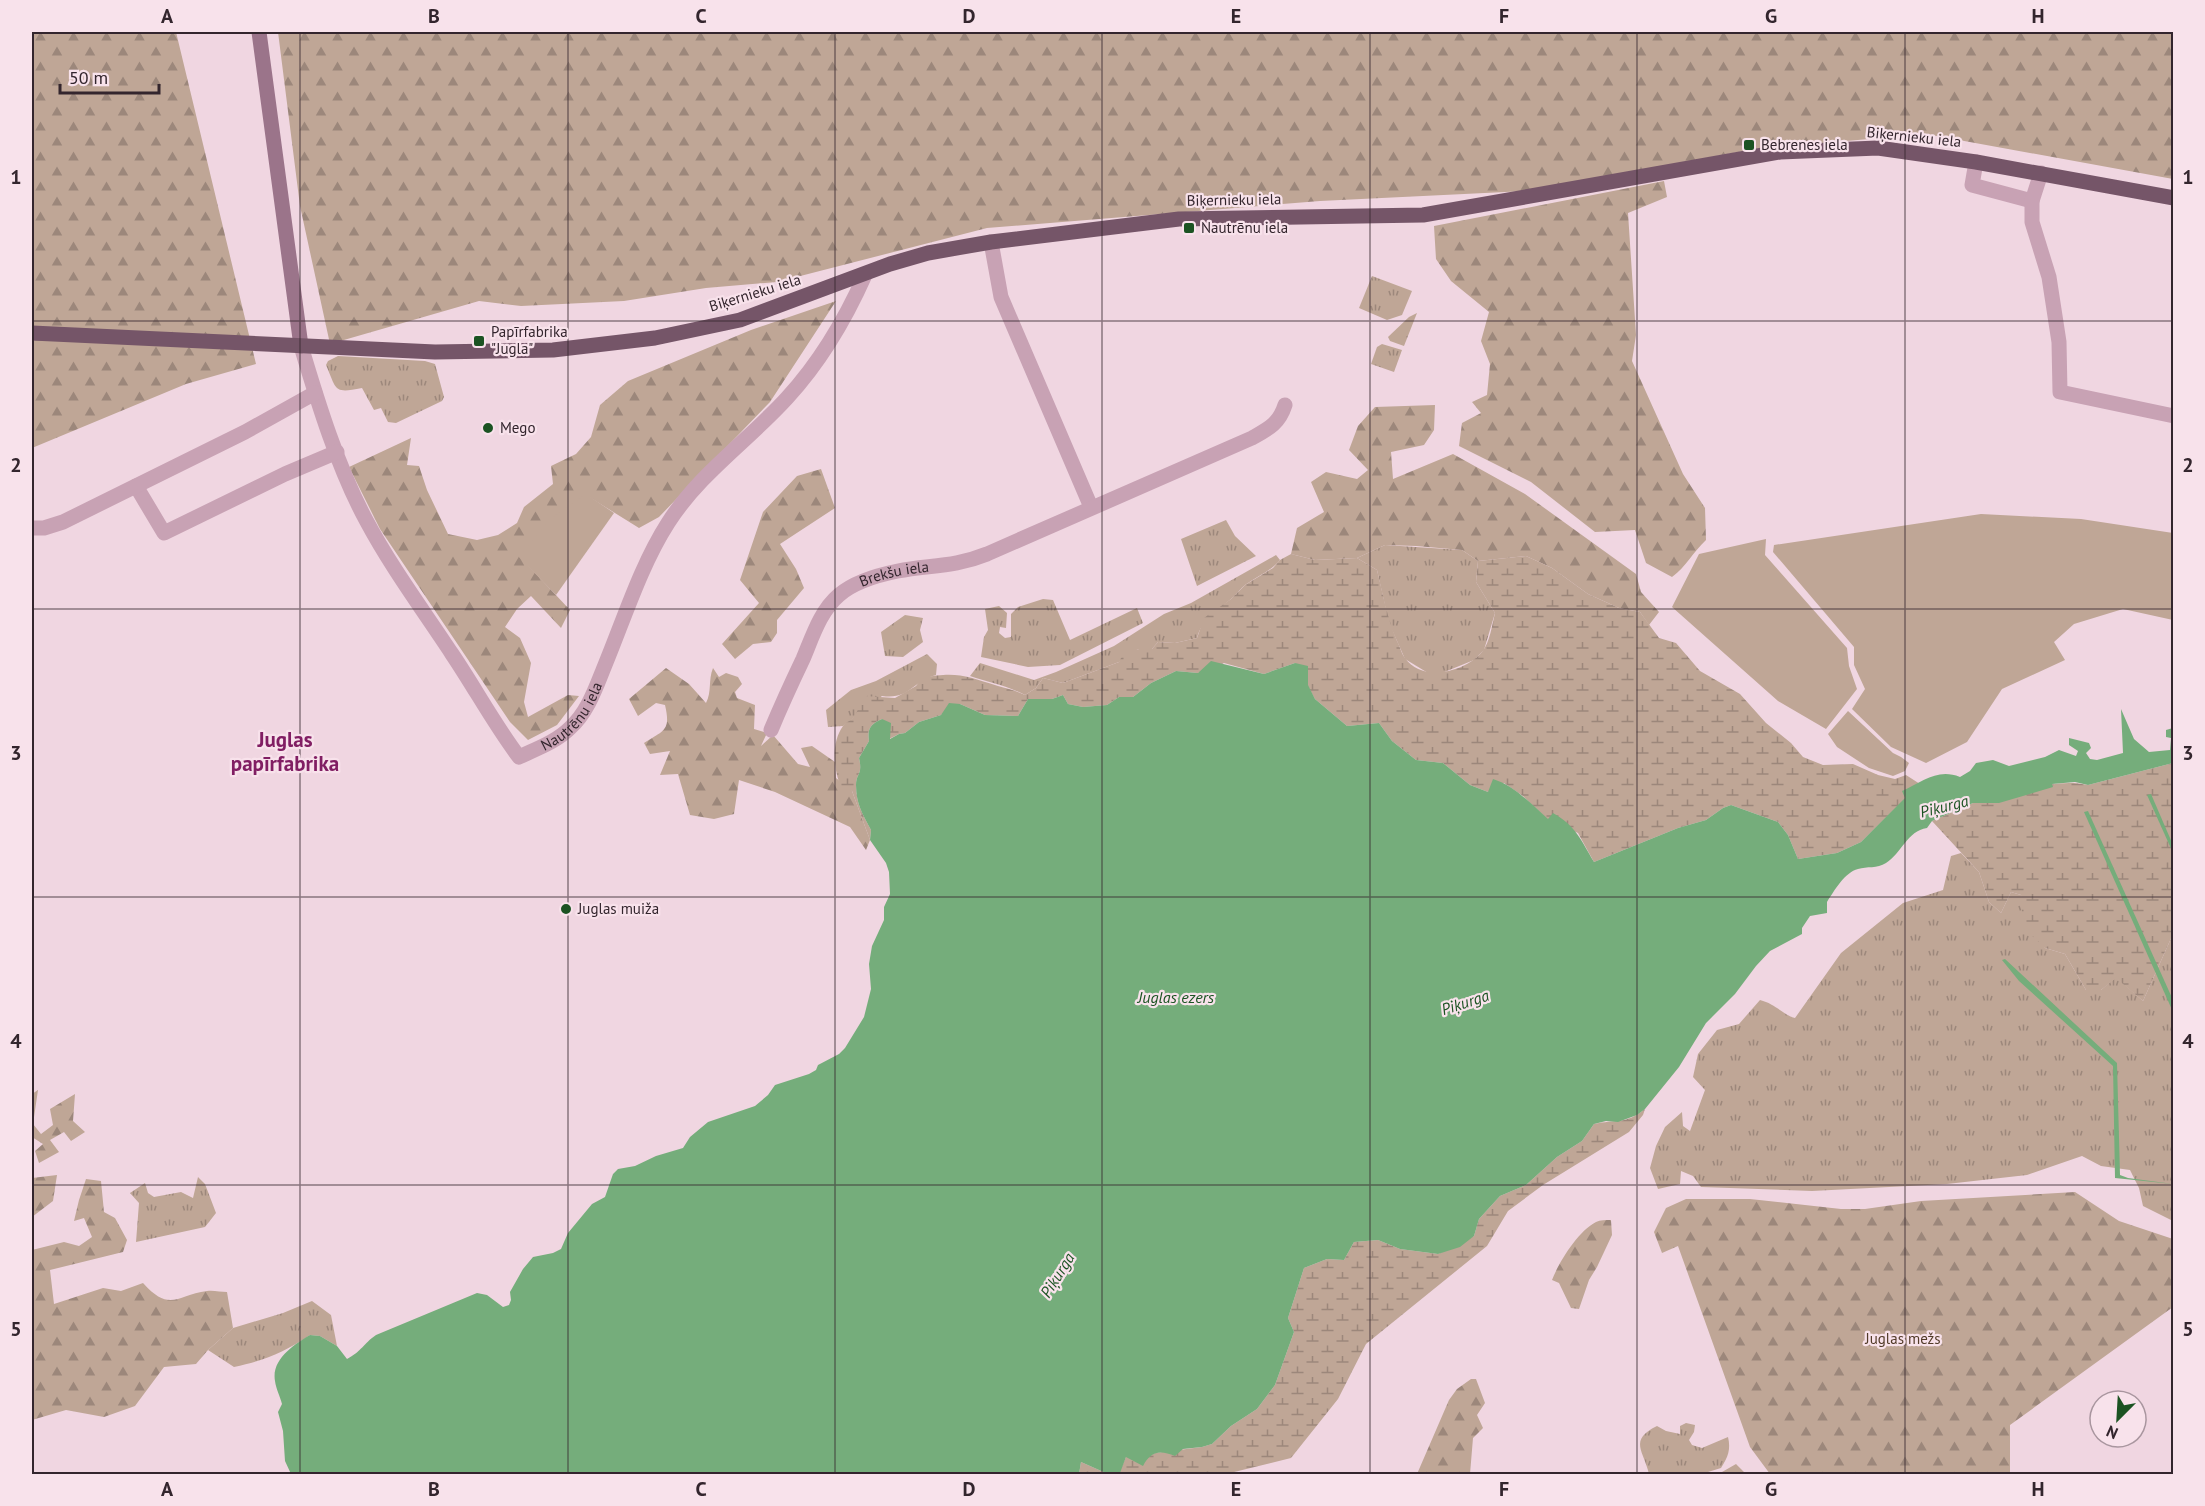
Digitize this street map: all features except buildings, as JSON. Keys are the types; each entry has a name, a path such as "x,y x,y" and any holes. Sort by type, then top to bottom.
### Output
{"main road":[{"path":"259,32 301,346"},
{"name":"Biķernieku iela","path":"32,333 435,352 543,351 655,338 740,320 890,264 928,253 991,242 1179,219 1423,215 1780,152 1878,148 1976,162 2174,198"}],"street":[{"path":"1976,162 1972,185 2032,201"},
{"path":"2041,173 2032,201 2032,222 2049,277 2059,342 2060,392 2174,416"},
{"path":"991,242 1001,297 1091,507"},
{"name":"Nautrēnu iela","path":"301,346 315,393 337,452 356,499 378,541 453,655 498,729 519,757 557,739 579,718 598,681 627,610 666,526 689,494 787,398 820,358 843,323 865,275"},
{"path":"32,528 44,528 63,522 245,432 315,393"},
{"name":"Brekšu iela","path":"771,730 820,621 838,596 875,577 898,571 968,562 1271,427 1281,418 1285,405"},
{"path":"136,486 164,533 285,474 337,452"}],"green space":[{"path":"32,32 176,32 256,364 186,384 32,448"},
{"path":"278,32 2173,32 2173,179 1926,134 1755,149 1527,191 1320,201 987,228 777,282 706,288 624,301 521,306 479,301 330,344 300,206"},
{"path":"1664,181 1667,197 1628,213 1636,335 1632,361 1683,474 1705,508 1706,540 1672,577 1646,563 1635,530 1595,532 1531,482 1459,446 1462,423 1481,413 1472,402 1487,395 1490,364 1481,341 1489,312 1451,281 1436,259 1434,226"},
{"path":"1372,276 1412,291 1402,315 1387,320 1359,308"},
{"path":"836,301 770,402 659,517 639,528 586,495 522,559 570,610 561,628 531,596 517,609 505,627 520,638 531,663 524,702 528,717 568,695 579,696 557,725 528,740 510,722 380,529 349,467 411,438 407,465 419,466 427,490 448,534 477,540 498,535 517,523 524,507 553,484 551,466 576,454 591,437 600,405 628,381 751,330"},
{"path":"1417,313 1404,346 1390,341 1388,337 1409,317"},
{"path":"1382,344 1402,350 1394,372 1371,364 1377,347"},
{"path":"338,356 425,361 435,364 444,397 442,401 396,423 388,422 381,408 374,410 362,388 341,390 337,388 326,365 328,361"},
{"path":"1435,405 1434,430 1424,445 1391,452 1393,479 1453,454 1525,494 1636,574 1641,592 1659,612 1649,625 1640,612 1619,608 1588,594 1552,568 1526,556 1478,561 1462,550 1385,545 1357,558 1315,560 1291,554 1297,528 1324,512 1311,482 1326,472 1357,479 1368,470 1349,450 1358,426 1375,407"},
{"path":"821,469 835,508 780,544 796,569 804,588 777,620 777,633 771,642 753,644 735,659 722,644 759,603 740,580 763,512 797,476"},
{"path":"586,494 614,513 556,595 519,557 550,519"},
{"path":"1981,514 2081,519 2173,533 2173,620 2123,609 2074,624 2054,642 2065,660 2002,689 1967,742 1926,763 1891,747 1852,709 1865,689 1854,665 1854,647 1773,552 1774,545"},
{"path":"1226,520 1235,536 1256,556 1197,586 1181,539"},
{"path":"1766,539 1765,555 1847,648 1849,666 1857,689 1826,729 1778,701 1672,607 1699,554"},
{"path":"1385,545 1462,550 1478,561 1476,582 1495,613 1484,650 1474,660 1442,673 1428,673 1405,659 1389,623 1377,570 1357,558"},
{"path":"1291,554 1315,560 1357,558 1377,570 1390,624 1402,654 1412,666 1432,672 1444,672 1465,665 1482,652 1487,643 1495,613 1476,582 1478,561 1526,556 1552,568 1588,594 1619,608 1640,612 1659,638 1676,643 1700,671 1740,694 1766,723 1791,743 1803,757 1823,765 1853,764 1878,775 1895,779 1906,775 1920,784 1903,791 1906,798 1861,842 1837,853 1798,859 1788,835 1778,822 1731,805 1706,820 1678,828 1594,862 1578,833 1548,820 1523,796 1504,783 1488,792 1470,785 1443,763 1416,760 1392,741 1379,723 1347,726 1315,699 1295,663 1264,674 1224,663 1198,673 1176,671 1151,683 1133,697 1119,697 1107,705 1083,707 1068,704 1063,695 1052,699 1028,699 1018,716 985,715 960,704 941,715 919,722 905,733 889,739 882,719 878,721 871,727 869,741 859,758 860,771 856,781 859,804 871,830 870,840 852,791 842,790 835,758 839,733 844,725 854,717 865,696 895,698 916,686 922,678 944,675 969,677 1025,695 1036,688 1043,678 1063,683 1119,662 1128,651 1152,649 1158,642 1175,643 1197,638 1204,618 1231,599 1245,585"},
{"path":"1276,555 1280,560 1268,571 1245,585 1211,616 1199,631 1197,638 1175,643 1158,642 1152,649 1138,649 1119,662 1063,683 1043,678 1036,688 1025,695 970,676 980,663 1034,680 1056,672 1114,646 1164,614 1191,603"},
{"path":"1043,599 1053,600 1070,640 1137,608 1143,623 1060,665 1028,667 981,657 984,637 988,630 985,609 999,606 1007,613 1006,628 1000,627 999,633 1005,638 1011,637 1011,614 1018,607"},
{"path":"905,615 923,618 920,630 923,642 903,657 885,656 881,632"},
{"path":"927,654 937,664 936,675 921,681 905,693 882,696 843,726 828,727 826,710 851,690 876,681"},
{"path":"666,668 689,684 706,703 713,668 719,677 726,673 738,677 742,684 735,692 737,698 755,705 754,729 767,733 761,746 773,735 798,764 810,767 801,748 812,746 835,762 836,778 852,791 870,840 866,850 850,827 775,792 739,780 734,814 714,819 690,815 678,774 660,775 670,751 650,754 644,743 664,729 667,720 665,705 656,703 638,716 629,699"},
{"path":"1848,711 1893,753 1909,763 1905,771 1893,776 1869,768 1837,747 1828,734"},
{"path":"2173,763 2173,934 2143,1001 2116,978 2101,990 2086,990 2065,954 2045,948 2023,927 2021,895 2011,892 2001,913 1989,902 1979,872 1932,821 1973,803 1982,803 2035,788 2062,783 2088,785"},
{"path":"1961,853 1979,872 1989,902 2001,913 2011,892 2021,895 2045,948 2065,954 2086,990 2101,990 2116,977 2143,1001 2173,934 2173,1221 2143,1206 2139,1188 2130,1170 2101,1166 2082,1156 2027,1175 1947,1184 1812,1191 1701,1187 1693,1176 1681,1171 1680,1184 1658,1189 1650,1168 1656,1146 1665,1127 1682,1112 1683,1126 1690,1131 1705,1090 1693,1077 1698,1054 1717,1030 1739,1024 1760,1000 1795,1018 1841,953 1903,903 1943,890 1951,856"},
{"path":"38,1090 33,1124 41,1134 53,1125 50,1109 75,1094 73,1121 85,1132 71,1141 64,1132 50,1140 59,1152 39,1163 35,1151 43,1144 32,1137 32,1094"},
{"path":"1645,1109 1629,1132 1543,1185 1508,1211 1487,1246 1366,1344 1338,1399 1291,1458 1226,1474 1108,1474 1119,1473 1126,1457 1148,1457 1155,1453 1212,1444 1231,1426 1257,1409 1275,1385 1294,1332 1288,1318 1304,1268 1327,1259 1344,1260 1354,1242 1378,1240 1400,1249 1438,1254 1474,1236 1479,1219 1500,1196 1526,1185 1557,1157 1582,1141 1594,1124 1626,1119"},
{"path":"57,1175 53,1201 32,1217 32,1178"},
{"path":"198,1177 205,1184 216,1213 205,1227 136,1242 139,1203 130,1193 145,1183 148,1193 154,1197 181,1192 193,1198"},
{"path":"86,1179 101,1181 104,1212 115,1218 127,1240 123,1252 50,1270 54,1304 103,1288 121,1291 143,1283 152,1292 167,1300 207,1291 227,1292 233,1328 196,1364 164,1367 135,1406 104,1417 66,1410 32,1420 32,1250 64,1242 79,1246 92,1237 84,1218 74,1221"},
{"name":"Juglas mežs","path":"2075,1192 2119,1221 2173,1239 2173,1307 2010,1425 2010,1474 1770,1474 1750,1447 1678,1246 1662,1253 1654,1232 1666,1208 1686,1199 1750,1199 1841,1209 1865,1209 1921,1201"},
{"path":"1601,1220 1611,1220 1612,1235 1589,1280 1579,1309 1571,1308 1559,1283 1552,1280 1555,1273 1564,1256 1589,1226"},
{"path":"312,1301 331,1315 337,1346 320,1336 310,1335 274,1355 234,1367 208,1350 233,1328 283,1313"},
{"path":"1471,1379 1476,1379 1485,1403 1477,1415 1483,1428 1473,1438 1470,1474 1417,1474 1449,1400 1457,1389"},
{"path":"1686,1423 1695,1425 1689,1440 1692,1445 1702,1448 1728,1437 1729,1450 1721,1468 1708,1472 1722,1472 1736,1464 1746,1474 1649,1474 1640,1447 1643,1436 1657,1426 1680,1434 1680,1426"},
{"path":"1081,1462 1108,1474 1079,1474"}],"water":[{"name":"Juglas ezers","path":"1211,661 1264,674 1295,663 1308,666 1308,685 1315,699 1347,726 1379,723 1392,741 1416,760 1443,763 1470,785 1488,792 1493,779 1501,782 1522,796 1548,819 1553,813 1567,823 1577,834 1594,862 1678,828 1706,820 1731,805 1778,822 1788,835 1798,859 1837,853 1861,842 1905,798 1902,791 1930,777 1944,774 1960,777 1970,771 1976,763 1993,760 2009,766 2045,757 2059,750 2076,756 2078,751 2069,745 2069,738 2089,743 2091,748 2086,753 2090,759 2097,760 2123,753 2121,709 2134,739 2149,752 2170,750 2171,738 2166,737 2166,730 2173,728 2173,763 2088,785 2075,782 2052,784 2053,787 1999,803 1973,803 1932,821 1927,828 1914,833 1886,863 1853,871 1840,882 1827,902 1827,913 1810,916 1802,928 1802,934 1770,951 1735,994 1706,1023 1679,1067 1645,1109 1637,1115 1618,1122 1606,1121 1594,1124 1582,1141 1557,1157 1526,1185 1500,1196 1479,1219 1474,1236 1460,1247 1438,1254 1400,1249 1378,1240 1354,1242 1344,1260 1327,1259 1304,1268 1288,1318 1294,1332 1275,1385 1257,1409 1231,1426 1212,1444 1183,1449 1175,1456 1156,1453 1149,1457 1143,1466 1126,1457 1120,1473 1108,1474 1081,1462 1079,1474 291,1474 285,1461 283,1431 278,1412 282,1404 275,1373 280,1359 291,1348 310,1335 320,1336 337,1346 347,1359 376,1335 477,1293 487,1295 503,1307 509,1305 510,1292 523,1269 533,1257 561,1249 568,1233 592,1204 605,1197 613,1174 618,1169 635,1166 656,1156 683,1148 690,1137 708,1122 755,1106 768,1095 775,1085 809,1074 816,1070 818,1065 839,1054 845,1048 864,1017 871,989 869,964 872,946 884,920 884,907 890,894 889,872 886,863 870,840 871,830 860,809 856,792 856,781 860,771 859,758 869,741 869,730 873,725 882,719 891,723 890,739 905,733 919,722 941,715 949,703 960,704 985,715 1018,716 1028,699 1052,699 1063,695 1068,704 1083,707 1107,705 1119,697 1133,697 1151,683 1176,671 1198,673"},
{"path":"2151,794 2173,845 2173,853 2147,795"},
{"path":"2088,811 2173,1000 2173,1012 2084,812"},
{"path":"2005,959 2117,1063 2120,1175 2173,1184 2115,1178 2113,1066 2019,981 2002,960"}],"place":[{"name":"Bebrenes iela","path":"1749,145"},
{"name":"Nautrēnu iela","path":"1189,228"},
{"name":"Papīrfabrika \"Jugla\"","path":"479,341"},
{"name":"Mego","path":"488,428"},
{"name":"Juglas muiža","path":"566,909"}],"district":[{"name":"Juglas papīrfabrika","path":"285,752"}],"water label":[{"name":"Piķurga","path":"1944,806"},
{"name":"Piķurga","path":"1465,1002"},
{"name":"Piķurga","path":"1057,1275"}]}
